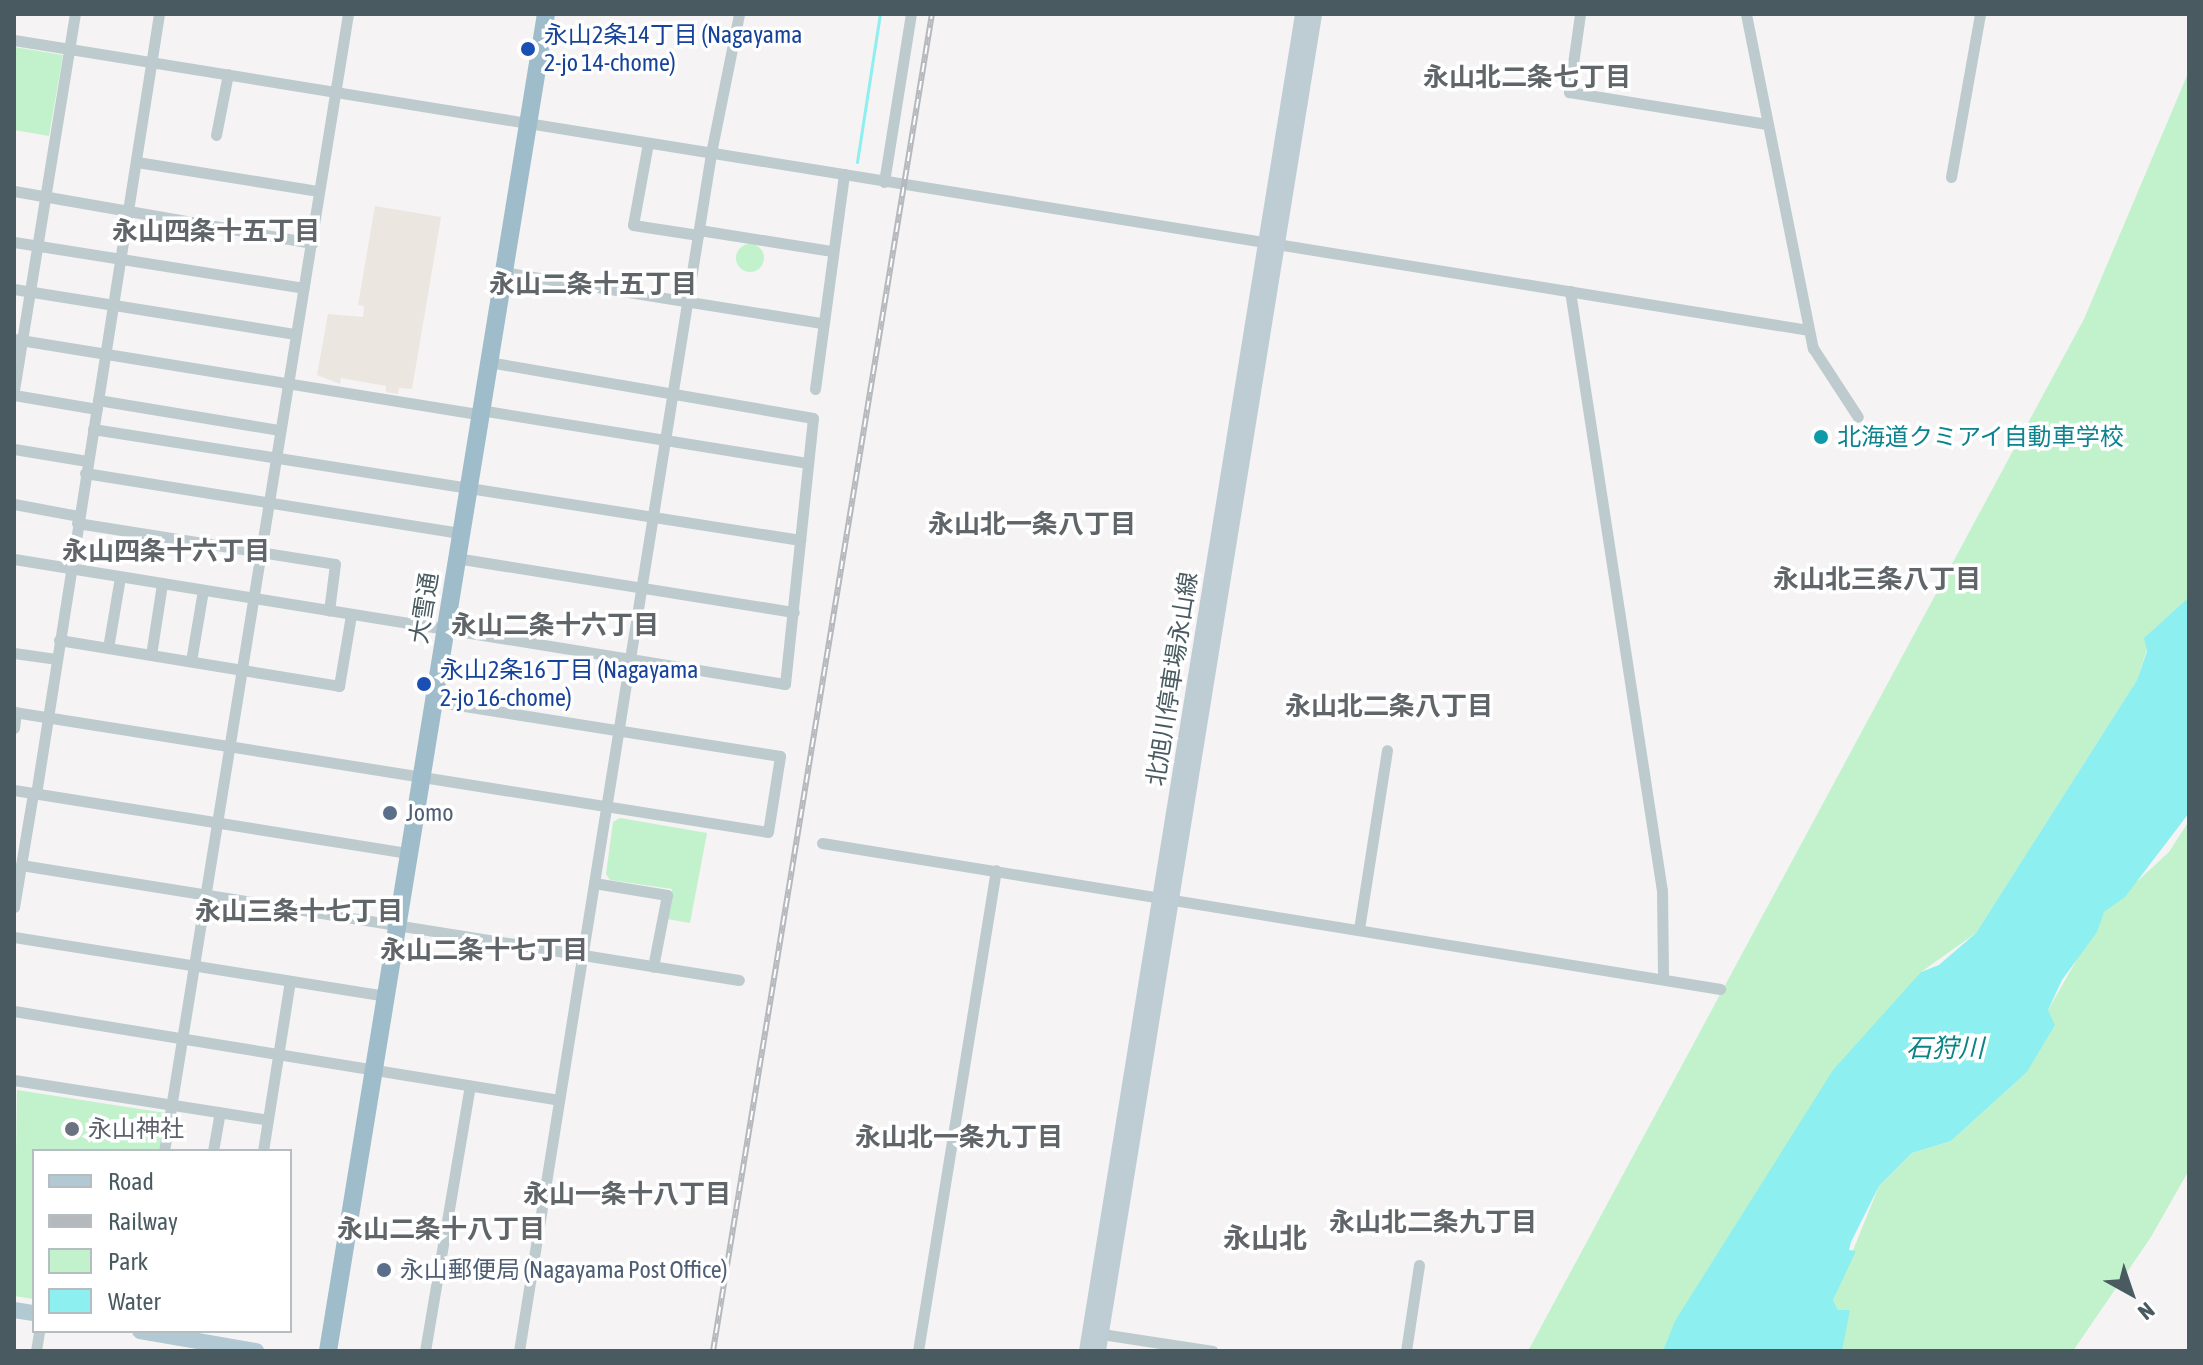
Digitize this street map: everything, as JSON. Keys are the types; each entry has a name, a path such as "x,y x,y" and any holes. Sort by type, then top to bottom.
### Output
{"highway":[{"name":"大雪通","path":"328,1351 546,14"}],"main road":[{"name":"北旭川停車場永山線","path":"1272,245 1302,14"},
{"name":"北旭川停車場永山線","path":"1086,1351 1095,1333 1272,245 1315,14"},
{"path":"150,1333 256,1351"},
{"name":"北旭川停車場永山線","path":"1095,1333 1099,1351"}],"street":[{"path":"75,14 31,292 18,339 14,393 280,430"},
{"path":"14,907 49,717 159,14"},
{"path":"164,1149 348,14"},
{"path":"519,1351 711,153 739,14"},
{"path":"884,182 911,14"},
{"path":"1580,14 1569,92 1766,124"},
{"path":"1746,14 1813,348 1858,417"},
{"path":"1951,177 1980,14"},
{"path":"14,40 1808,330"},
{"path":"216,135 228,74"},
{"path":"648,143 633,225 832,251"},
{"path":"137,162 319,191"},
{"path":"815,389 844,174"},
{"path":"14,191 312,243"},
{"path":"14,242 303,288"},
{"path":"503,272 822,323"},
{"path":"14,289 295,334"},
{"path":"1570,291 1662,891 1663,978"},
{"path":"18,339 807,463"},
{"path":"14,559 785,684 813,418 488,362"},
{"path":"93,429 800,540"},
{"path":"14,449 86,467 268,503 461,533"},
{"path":"14,504 78,519 335,564 329,611"},
{"path":"456,558 794,612"},
{"path":"108,648 120,577"},
{"path":"151,655 162,584"},
{"path":"191,661 203,590"},
{"path":"59,640 339,686 351,615"},
{"path":"14,653 56,659"},
{"path":"14,728 15,712 768,832 780,756 618,733 434,701"},
{"path":"1359,929 1387,750"},
{"path":"14,790 408,853"},
{"path":"822,843 1720,989"},
{"path":"21,865 739,980"},
{"path":"918,1351 996,870"},
{"path":"594,883 667,895 653,967"},
{"path":"14,937 385,996"},
{"path":"263,1149 290,981"},
{"path":"14,1011 559,1100"},
{"path":"14,1080 268,1120"},
{"path":"425,1351 470,1086"},
{"path":"213,1149 220,1113"},
{"path":"1406,1351 1419,1265"},
{"path":"1095,1333 1213,1351"}],"shaded area":[{"path":"375,206 441,217 412,389 399,388 398,394 386,392 386,386 341,378 340,384 317,375 328,314 363,317 364,306 358,305"}],"green space":[{"path":"14,47 63,55 49,136 14,130"},
{"path":"2189,71 2189,597 2153,630 2137,680 1976,933 1921,972 1672,1351 1528,1351 2084,319"},
{"path":"750,244 760,248 764,258 760,268 750,272 740,268 736,258 740,248"},
{"path":"620,818 707,833 690,923 667,919 672,889 610,880 606,874 613,822"},
{"path":"2189,821 2189,1170 2151,1237 2073,1351 1840,1351 1849,1310 1838,1310 1833,1300 1879,1186 1912,1153 1951,1141 2027,1072 2048,1010 2104,912 2169,852"},
{"path":"17,1090 166,1113 159,1149 32,1149 32,1299 14,1296"}],"water":[{"name":"石狩川","path":"2189,597 2189,813 2125,897 2104,912 2097,932 2062,980 2048,1010 2055,1025 2027,1072 1951,1141 1912,1153 1879,1186 1851,1242 1849,1250 1856,1251 1833,1300 1838,1310 1850,1310 1842,1351 1663,1351 1675,1321 1833,1070 1921,972 1939,965 1976,933 2137,680 2147,651 2144,638"}],"waterway":[{"path":"857,162 880,14"}],"railway":[{"path":"713,1351 932,14"}],"place":[{"name":"永山2条14丁目 (Nagayama 2-jo 14-chome)","path":"528,49"},
{"name":"北海道クミアイ自動車学校","path":"1821,437"},
{"name":"永山2条16丁目 (Nagayama 2-jo 16-chome)","path":"424,684"},
{"name":"Jomo","path":"390,813"},
{"name":"永山神社","path":"72,1129"},
{"name":"永山郵便局 (Nagayama Post Office)","path":"384,1270"}],"district":[{"name":"永山北二条七丁目","path":"1527,78"},
{"name":"永山四条十五丁目","path":"216,232"},
{"name":"永山二条十五丁目","path":"593,285"},
{"name":"永山北一条八丁目","path":"1032,525"},
{"name":"永山四条十六丁目","path":"166,552"},
{"name":"永山北三条八丁目","path":"1877,580"},
{"name":"永山二条十六丁目","path":"555,626"},
{"name":"永山北二条八丁目","path":"1389,707"},
{"name":"永山三条十七丁目","path":"299,912"},
{"name":"永山二条十七丁目","path":"484,951"},
{"name":"永山北一条九丁目","path":"959,1138"},
{"name":"永山一条十八丁目","path":"627,1195"},
{"name":"永山北二条九丁目","path":"1433,1223"},
{"name":"永山二条十八丁目","path":"441,1230"},
{"name":"永山北","path":"1265,1238"}]}
